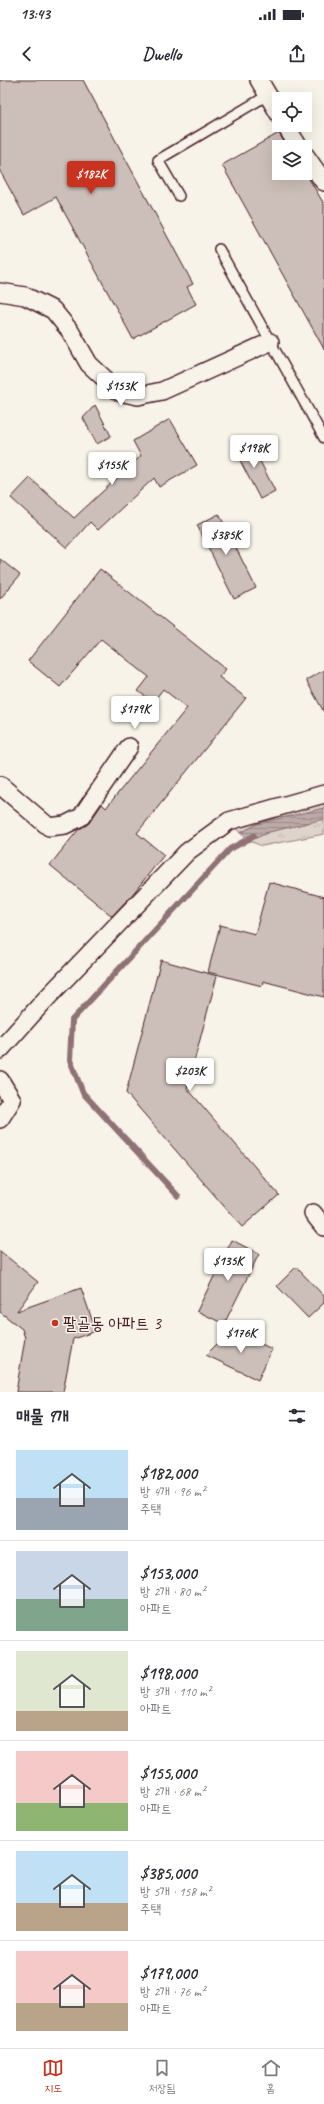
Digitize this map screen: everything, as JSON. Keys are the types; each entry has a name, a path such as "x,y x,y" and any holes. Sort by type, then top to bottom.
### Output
{"street":[{"path":"259,80 272,102"},
{"path":"312,165 324,182"},
{"path":"0,292 25,296 53,310 70,331 89,364 119,392 138,396 162,392 270,342"},
{"path":"0,785 49,827 65,825 81,817 129,747"},
{"path":"0,1050 44,1001 187,852 229,821 324,794"},
{"path":"0,1080 12,1100 0,1119"},
{"path":"313,1213 324,1227"}],"lane":[{"path":"179,196 158,160 268,95"},
{"path":"219,249 324,438"}],"green space":[{"path":"324,799 324,808 257,824 240,833 234,826"},
{"path":"324,819 324,834 262,846 250,841 269,832"}],"shaded area":[{"path":"324,808 324,819 269,832 250,841 240,833 257,824"}],"building":[{"path":"0,80 83,80 193,284 187,287 196,304 133,339 56,197 24,215 0,171"},
{"path":"279,133 283,140 272,140 272,180 310,180 324,204 324,349 222,165"},
{"path":"95,405 111,436 97,444 83,418"},
{"path":"170,419 197,465 159,487 154,478 98,530 90,522 67,548 11,498 30,478 74,518 141,456 133,441"},
{"path":"249,439 275,491 260,499 233,447"},
{"path":"219,514 256,588 234,599 197,525"},
{"path":"0,559 20,575 0,599"},
{"path":"100,569 226,669 219,677 246,698 137,833 164,855 131,896 112,916 50,865 78,830 89,823 102,804 106,808 187,708 163,689 153,702 138,691 149,677 101,639 60,687 28,661"},
{"path":"324,670 324,712 306,680"},
{"path":"269,882 324,897 324,997 263,981 262,986 208,972 220,925 255,934"},
{"path":"161,960 217,976 187,1088 279,1195 242,1227 126,1093"},
{"path":"232,1240 259,1254 224,1324 197,1311"},
{"name":"팔골동 아파트 3","path":"0,1251 38,1282 17,1311 81,1288 96,1331 73,1339 63,1392 16,1392 25,1338 22,1329 0,1312"},
{"path":"296,1267 324,1296 324,1303 308,1318 277,1286"},
{"path":"231,1330 272,1349 258,1380 206,1355"}],"waterway":[{"path":"178,1196 83,1093 70,1060 72,1020 230,849 254,836"}],"place":[{"name":"팔골동 아파트 3","path":"55,1323"}]}
